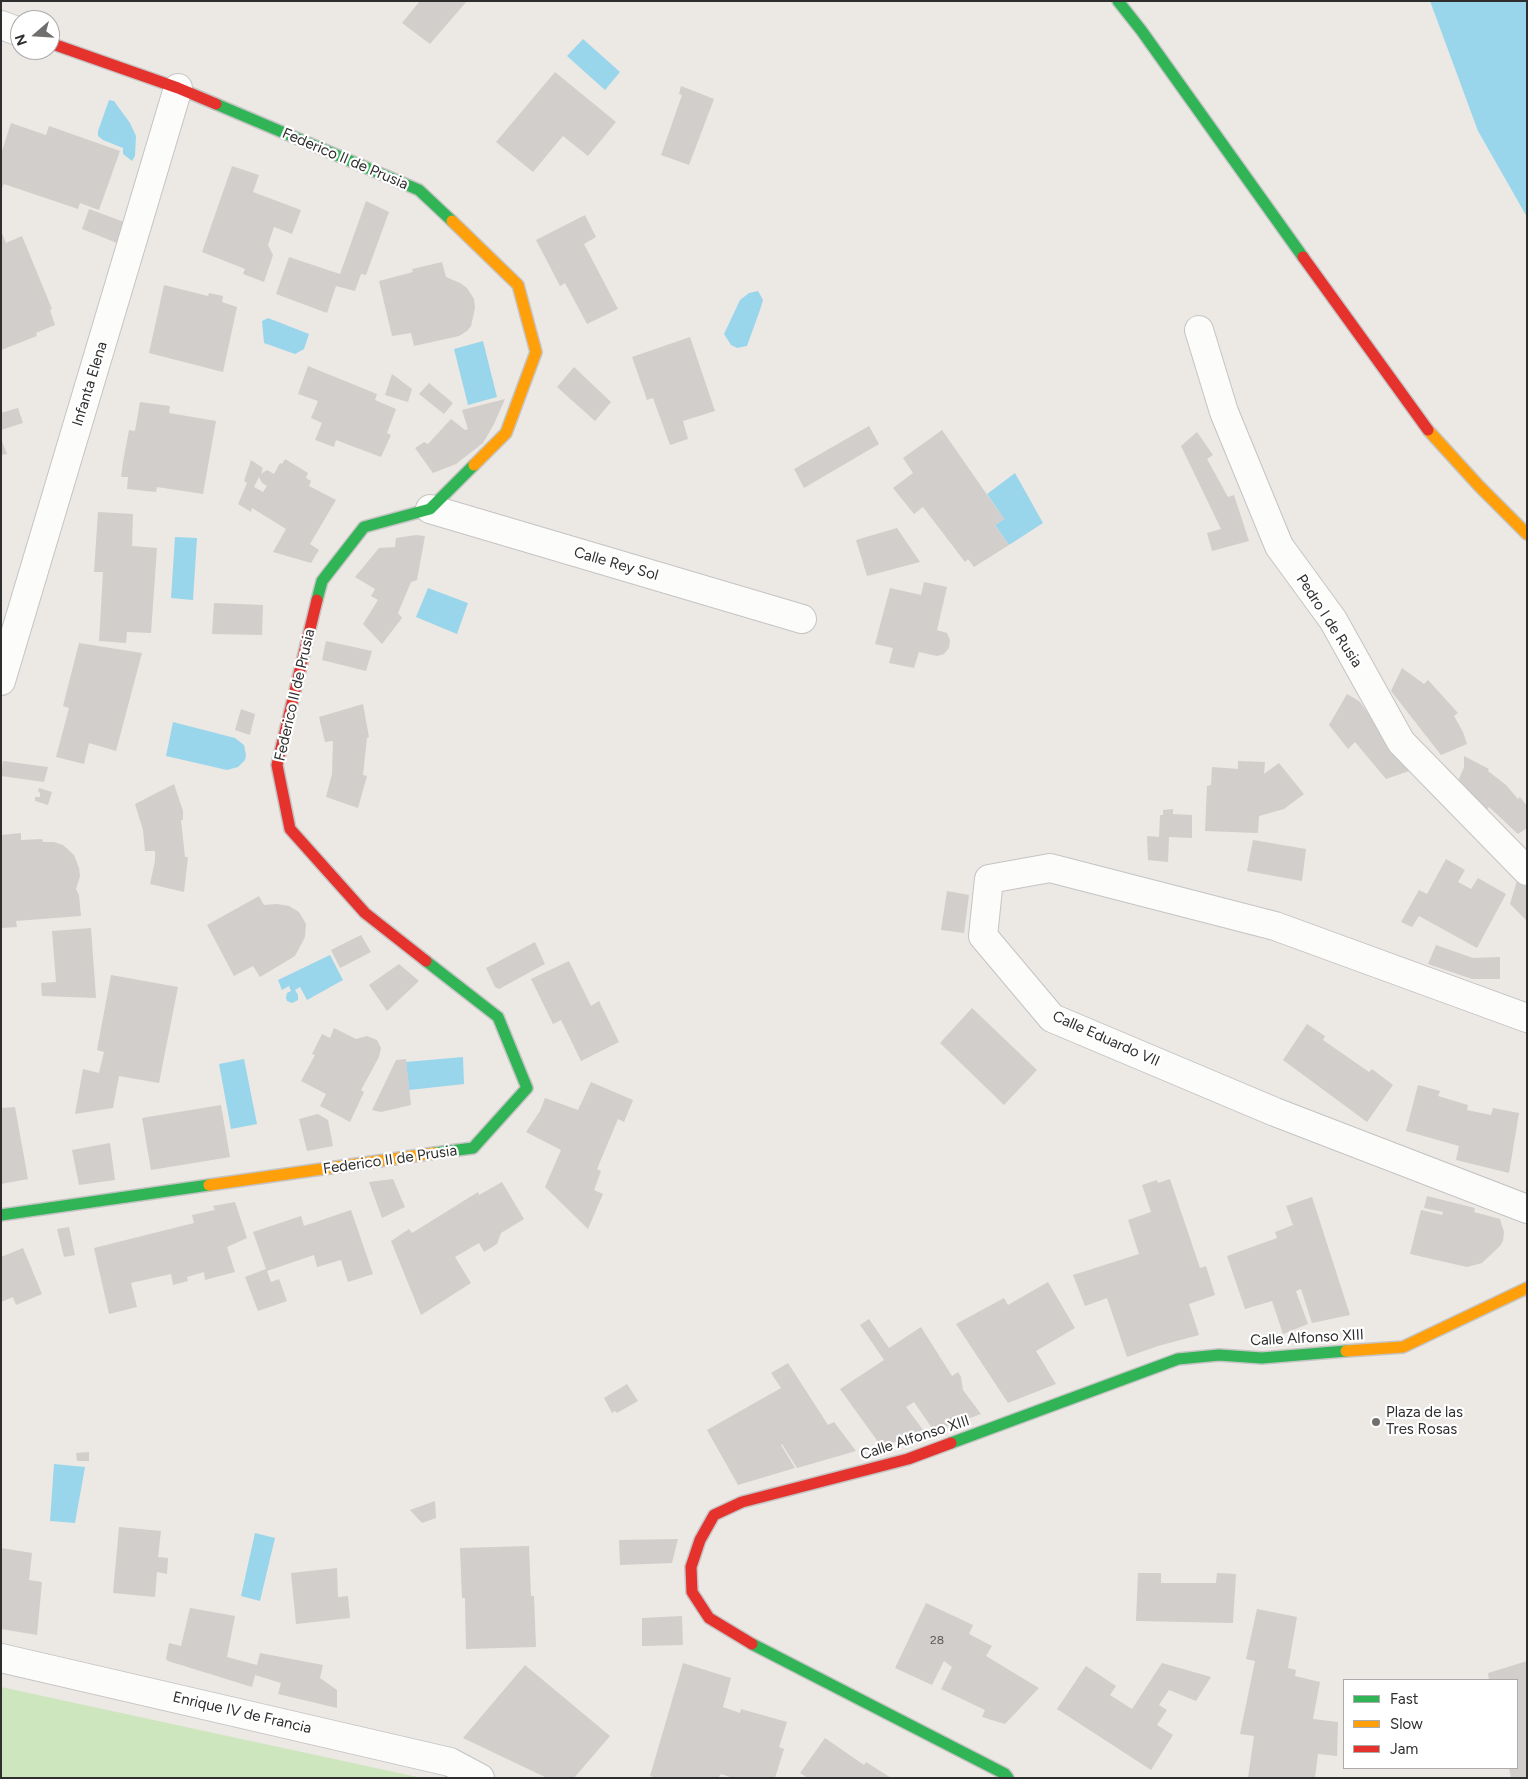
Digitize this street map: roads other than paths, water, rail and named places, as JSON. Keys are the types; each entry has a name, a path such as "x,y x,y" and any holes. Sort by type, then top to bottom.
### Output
{"main road":[{"path":"1118,1 1141,30 1422,424 1479,486 1527,534"},
{"name":"Federico II de Prusia","path":"1,1215 473,1148 527,1088 498,1017 364,913 290,829 277,764 322,581 364,527 430,509 506,433 536,352 518,285 419,190 178,88 60,47"},
{"name":"Calle Alfonso XIII","path":"1008,1778 1005,1774 738,1637 709,1618 692,1592 691,1567 700,1540 714,1515 742,1502 908,1459 1178,1359 1219,1355 1262,1358 1403,1347 1527,1288"}],"street":[{"name":"Infanta Elena","path":"1,681 178,88"},
{"name":"Pedro I de Rusia","path":"1199,330 1224,412 1279,546 1333,620 1401,742 1527,871"},
{"name":"Calle Rey Sol","path":"430,509 802,619"},
{"name":"Calle Eduardo VII","path":"1527,1018 1275,926 1059,870 1050,868 989,879 983,936 1052,1018 1275,1112 1527,1209"},
{"name":"Enrique IV de Francia","path":"1,1658 450,1762 480,1778"}],"water":[{"path":"1430,1 1527,1 1527,217 1478,131"},
{"path":"583,39 620,72 605,90 567,56"},
{"path":"109,100 114,101 130,123 136,136 135,156 132,161 123,154 123,148 98,136"},
{"path":"758,291 763,300 747,346 737,348 731,345 724,334 740,300 749,293"},
{"path":"268,318 309,334 304,349 295,354 264,343 262,321"},
{"path":"483,341 497,397 468,405 454,349"},
{"path":"1015,473 1043,523 1009,545 995,525 1004,519 987,494"},
{"path":"175,537 197,538 193,600 171,598"},
{"path":"428,588 468,603 457,634 416,617"},
{"path":"173,722 235,738 244,745 245,760 238,767 227,770 166,756"},
{"path":"330,955 343,980 307,1000 300,987 295,990 298,1000 292,1003 287,1001 287,993 291,991 289,986 282,990 278,980"},
{"path":"463,1057 464,1084 409,1090 406,1062"},
{"path":"244,1059 257,1124 231,1129 219,1064"},
{"path":"54,1464 85,1467 75,1523 50,1521"},
{"path":"255,1533 275,1538 260,1601 241,1596"}],"place":[{"name":"Plaza de las Tres Rosas","path":"1376,1422"}]}
